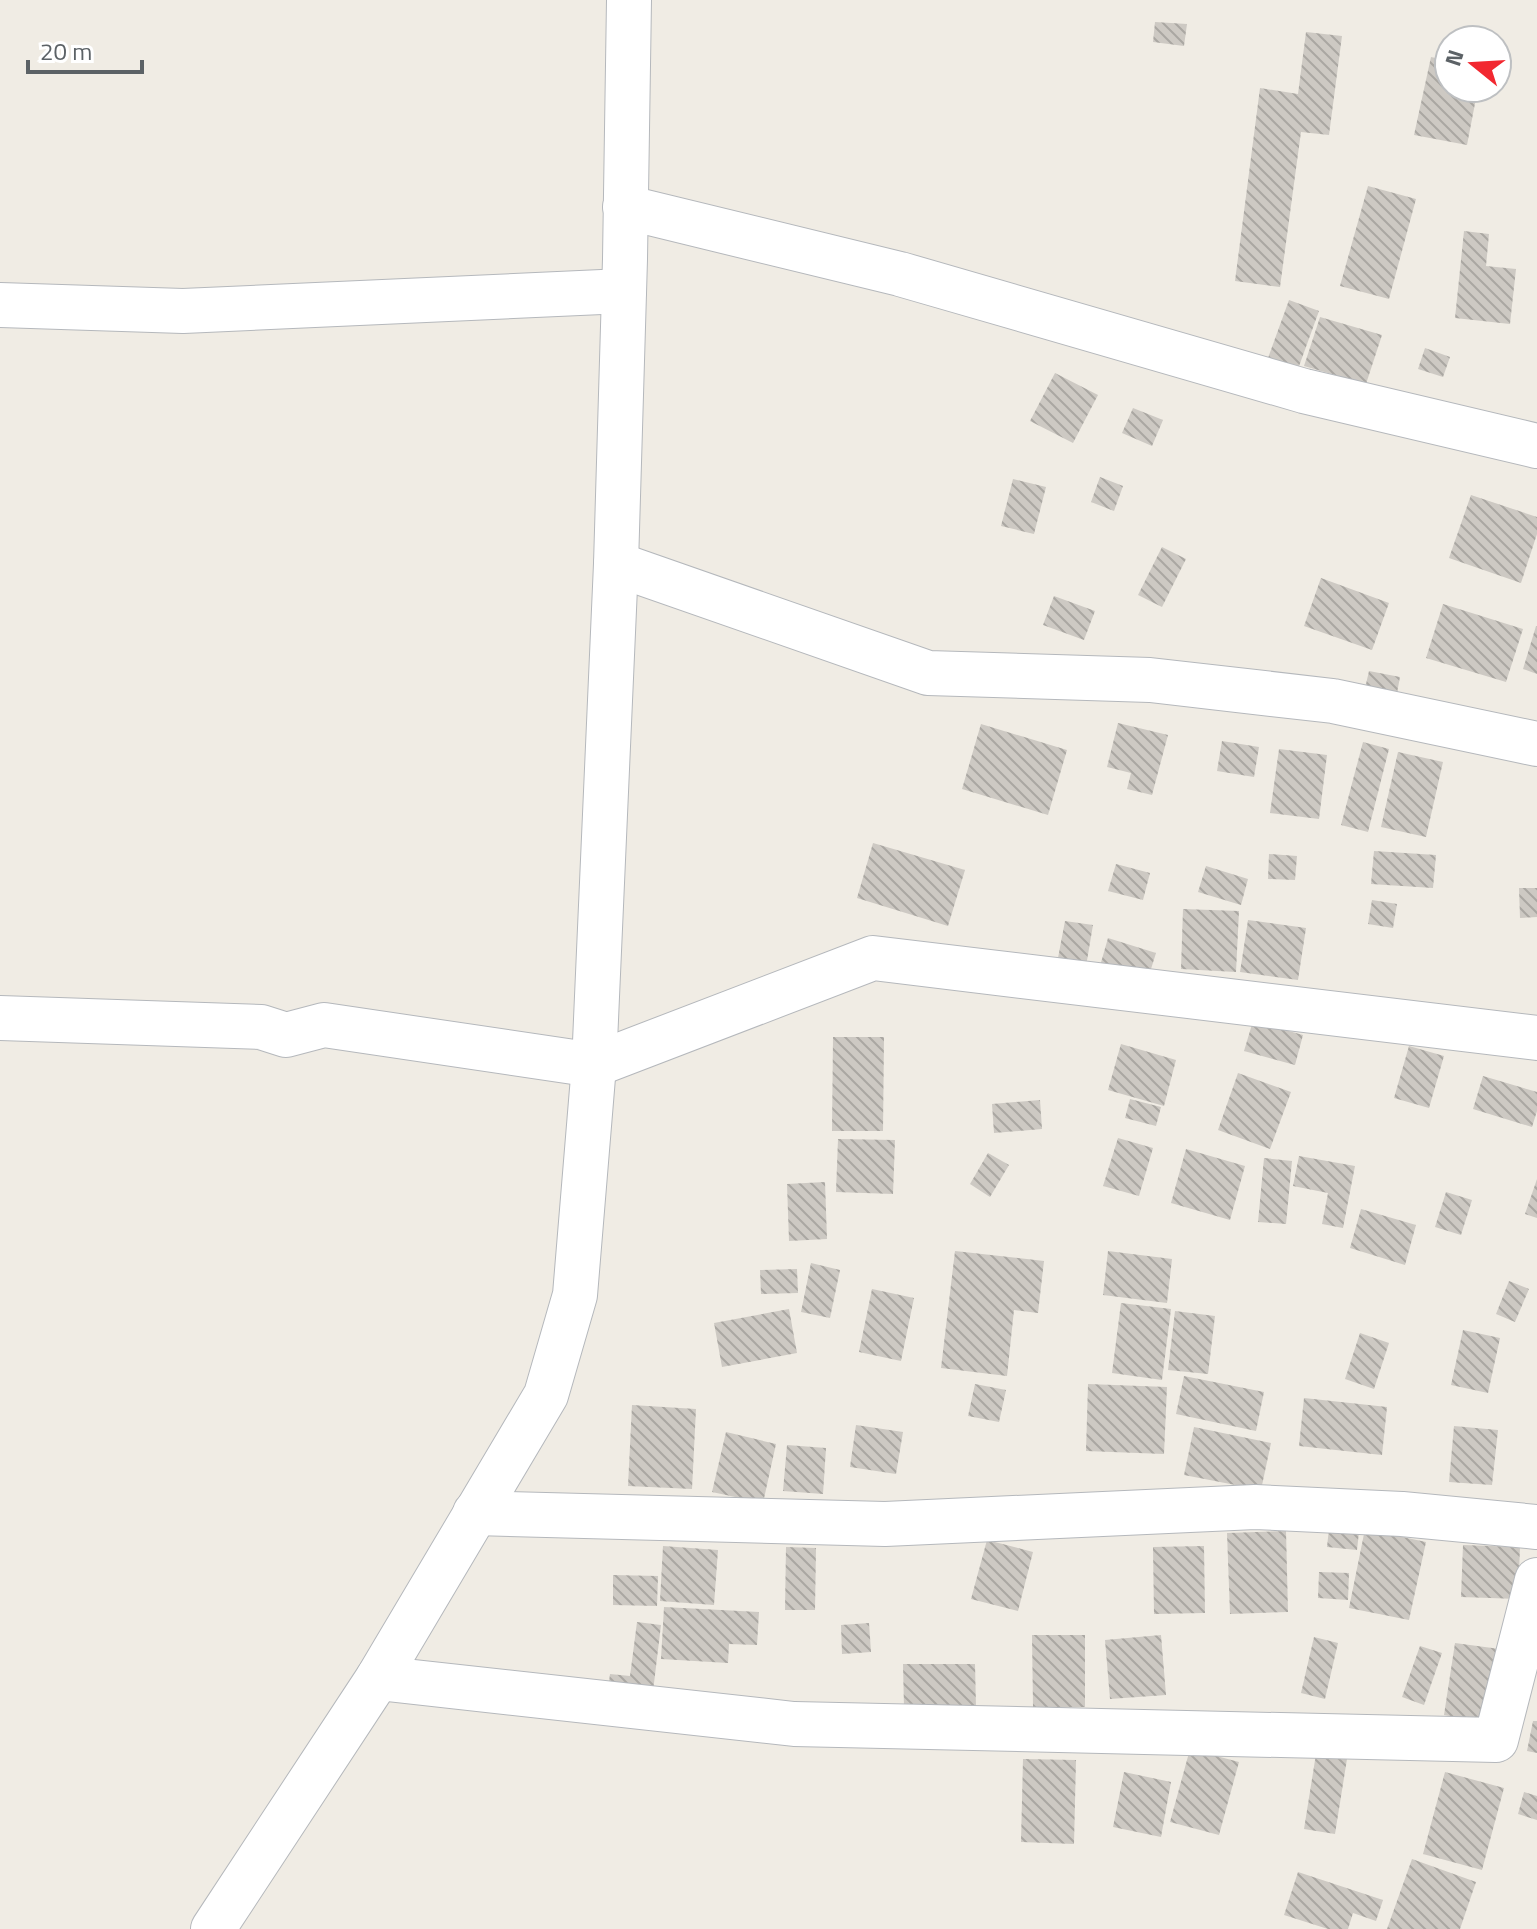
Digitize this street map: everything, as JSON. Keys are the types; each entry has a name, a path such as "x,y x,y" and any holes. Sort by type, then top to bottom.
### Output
{"street":[{"path":"213,1929 378,1678 546,1395 575,1295 594,1065 616,564 629,0"},
{"path":"625,207 900,274 1304,391 1537,446"},
{"path":"0,305 183,311 624,291"},
{"path":"616,564 928,673 1150,680 1333,701 1537,744"},
{"path":"0,1018 261,1027 286,1035 324,1025 594,1065 873,958 1537,1038"},
{"path":"475,1513 885,1524 1255,1507 1402,1514 1537,1527"},
{"path":"378,1678 794,1724 1496,1740 1537,1580"}],"building":[{"path":"1155,22 1187,24 1184,46 1153,42"},
{"path":"1306,32 1342,36 1329,135 1301,132 1280,287 1235,281 1260,88 1298,94"},
{"path":"1433,57 1433,104 1475,104 1467,145 1414,135"},
{"path":"1368,186 1416,199 1389,299 1340,286"},
{"path":"1464,231 1489,234 1486,266 1516,269 1510,324 1455,318"},
{"path":"1289,300 1319,311 1298,369 1268,358"},
{"path":"1320,317 1382,335 1366,384 1304,366"},
{"path":"1425,348 1450,357 1443,377 1418,369"},
{"path":"1055,373 1098,395 1073,443 1030,421"},
{"path":"1133,408 1163,420 1152,446 1122,433"},
{"path":"1100,477 1123,486 1114,511 1091,502"},
{"path":"1013,479 1046,487 1034,534 1001,526"},
{"path":"1471,495 1537,517 1537,534 1521,583 1449,558"},
{"path":"1162,547 1186,559 1162,607 1138,595"},
{"path":"1321,578 1389,603 1372,650 1304,626"},
{"path":"1054,596 1095,611 1084,640 1043,625"},
{"path":"1443,604 1523,629 1506,682 1426,658"},
{"path":"1537,626 1537,674 1523,669"},
{"path":"1369,671 1400,677 1395,704 1363,697"},
{"path":"1118,723 1168,735 1152,795 1127,789 1131,773 1107,767"},
{"path":"981,724 1067,750 1048,815 962,789"},
{"path":"1222,741 1259,747 1254,777 1217,771"},
{"path":"1363,742 1389,749 1368,832 1341,825"},
{"path":"1279,749 1327,755 1319,819 1270,813"},
{"path":"1398,752 1443,762 1426,837 1381,827"},
{"path":"873,843 965,870 948,926 857,898"},
{"path":"1374,851 1436,855 1433,888 1371,884"},
{"path":"1269,854 1297,856 1295,880 1268,879"},
{"path":"1116,864 1150,873 1143,900 1108,891"},
{"path":"1206,866 1248,879 1241,905 1198,892"},
{"path":"1519,888 1537,888 1537,917 1520,918"},
{"path":"1372,900 1397,904 1393,928 1368,924"},
{"path":"1183,909 1239,911 1236,972 1181,969"},
{"path":"1248,920 1306,928 1298,980 1240,972"},
{"path":"1065,921 1093,925 1083,984 1054,979"},
{"path":"1108,938 1156,953 1145,988 1098,973"},
{"path":"1253,1021 1303,1035 1295,1065 1244,1051"},
{"path":"833,1037 884,1037 883,1131 832,1131"},
{"path":"1121,1044 1176,1060 1164,1106 1108,1090"},
{"path":"1409,1046 1444,1056 1429,1108 1394,1098"},
{"path":"1238,1073 1291,1092 1270,1149 1218,1130"},
{"path":"1483,1076 1537,1092 1537,1111 1532,1127 1473,1109"},
{"path":"1130,1099 1161,1107 1156,1126 1125,1118"},
{"path":"1040,1100 1042,1129 994,1133 992,1104"},
{"path":"1118,1138 1153,1148 1139,1196 1103,1186"},
{"path":"838,1139 895,1140 893,1194 836,1192"},
{"path":"1186,1149 1245,1166 1230,1220 1171,1203"},
{"path":"988,1153 1009,1165 990,1197 970,1184"},
{"path":"1299,1156 1355,1166 1343,1228 1322,1224 1328,1193 1293,1186"},
{"path":"1264,1158 1292,1161 1286,1224 1258,1222"},
{"path":"1537,1179 1537,1218 1525,1214"},
{"path":"825,1182 827,1239 789,1241 787,1184"},
{"path":"1446,1192 1472,1200 1461,1235 1435,1227"},
{"path":"1361,1209 1416,1225 1405,1265 1350,1248"},
{"path":"955,1251 1044,1261 1038,1313 1014,1310 1007,1376 941,1368"},
{"path":"1108,1251 1172,1259 1167,1303 1103,1295"},
{"path":"811,1263 840,1270 830,1318 801,1312"},
{"path":"797,1269 798,1293 761,1294 760,1270"},
{"path":"1509,1281 1529,1289 1515,1322 1496,1314"},
{"path":"872,1289 914,1298 901,1361 859,1352"},
{"path":"1121,1303 1171,1309 1162,1380 1112,1373"},
{"path":"789,1309 797,1353 722,1367 714,1323"},
{"path":"1175,1311 1215,1316 1208,1374 1168,1370"},
{"path":"1463,1330 1500,1338 1488,1393 1451,1385"},
{"path":"1360,1333 1389,1343 1374,1389 1345,1379"},
{"path":"1184,1376 1264,1392 1256,1431 1176,1414"},
{"path":"975,1384 1006,1390 999,1422 968,1416"},
{"path":"1088,1384 1167,1387 1164,1454 1086,1451"},
{"path":"1304,1398 1387,1407 1382,1455 1299,1446"},
{"path":"632,1405 696,1409 692,1489 628,1486"},
{"path":"856,1425 903,1432 896,1474 850,1467"},
{"path":"1454,1426 1498,1430 1492,1485 1449,1482"},
{"path":"1194,1427 1271,1443 1261,1490 1184,1475"},
{"path":"726,1432 776,1444 763,1503 712,1492"},
{"path":"787,1445 826,1448 823,1494 783,1491"},
{"path":"1330,1520 1360,1523 1357,1550 1327,1547"},
{"path":"1365,1529 1426,1542 1409,1620 1349,1608"},
{"path":"1286,1531 1288,1612 1230,1614 1227,1533"},
{"path":"987,1540 1033,1552 1018,1611 971,1599"},
{"path":"1463,1545 1520,1547 1518,1599 1461,1597"},
{"path":"663,1546 718,1550 714,1605 660,1601"},
{"path":"1204,1546 1205,1613 1154,1614 1153,1547"},
{"path":"786,1547 816,1548 815,1610 785,1610"},
{"path":"1319,1572 1349,1573 1348,1600 1318,1598"},
{"path":"613,1575 658,1576 657,1606 613,1605"},
{"path":"664,1607 759,1612 757,1645 729,1644 728,1663 661,1659"},
{"path":"637,1622 661,1625 651,1708 606,1703 610,1674 630,1676"},
{"path":"869,1623 871,1652 842,1654 841,1625"},
{"path":"1032,1635 1085,1635 1085,1707 1033,1707"},
{"path":"1161,1635 1166,1695 1110,1699 1105,1640"},
{"path":"1314,1637 1338,1643 1325,1699 1301,1693"},
{"path":"1455,1643 1507,1650 1496,1724 1444,1715"},
{"path":"1420,1646 1442,1653 1424,1705 1402,1697"},
{"path":"903,1664 975,1664 976,1708 904,1708"},
{"path":"1533,1721 1537,1721 1537,1753 1527,1751"},
{"path":"1190,1749 1239,1762 1219,1835 1170,1822"},
{"path":"1316,1754 1347,1759 1335,1834 1304,1829"},
{"path":"1023,1759 1076,1760 1074,1844 1021,1842"},
{"path":"1124,1772 1171,1782 1161,1837 1113,1827"},
{"path":"1445,1772 1504,1788 1482,1870 1423,1854"},
{"path":"1524,1792 1537,1796 1537,1820 1518,1814"},
{"path":"1412,1859 1476,1882 1460,1929 1387,1929"},
{"path":"1298,1872 1383,1900 1376,1921 1353,1913 1348,1929 1328,1929 1284,1915"}]}
